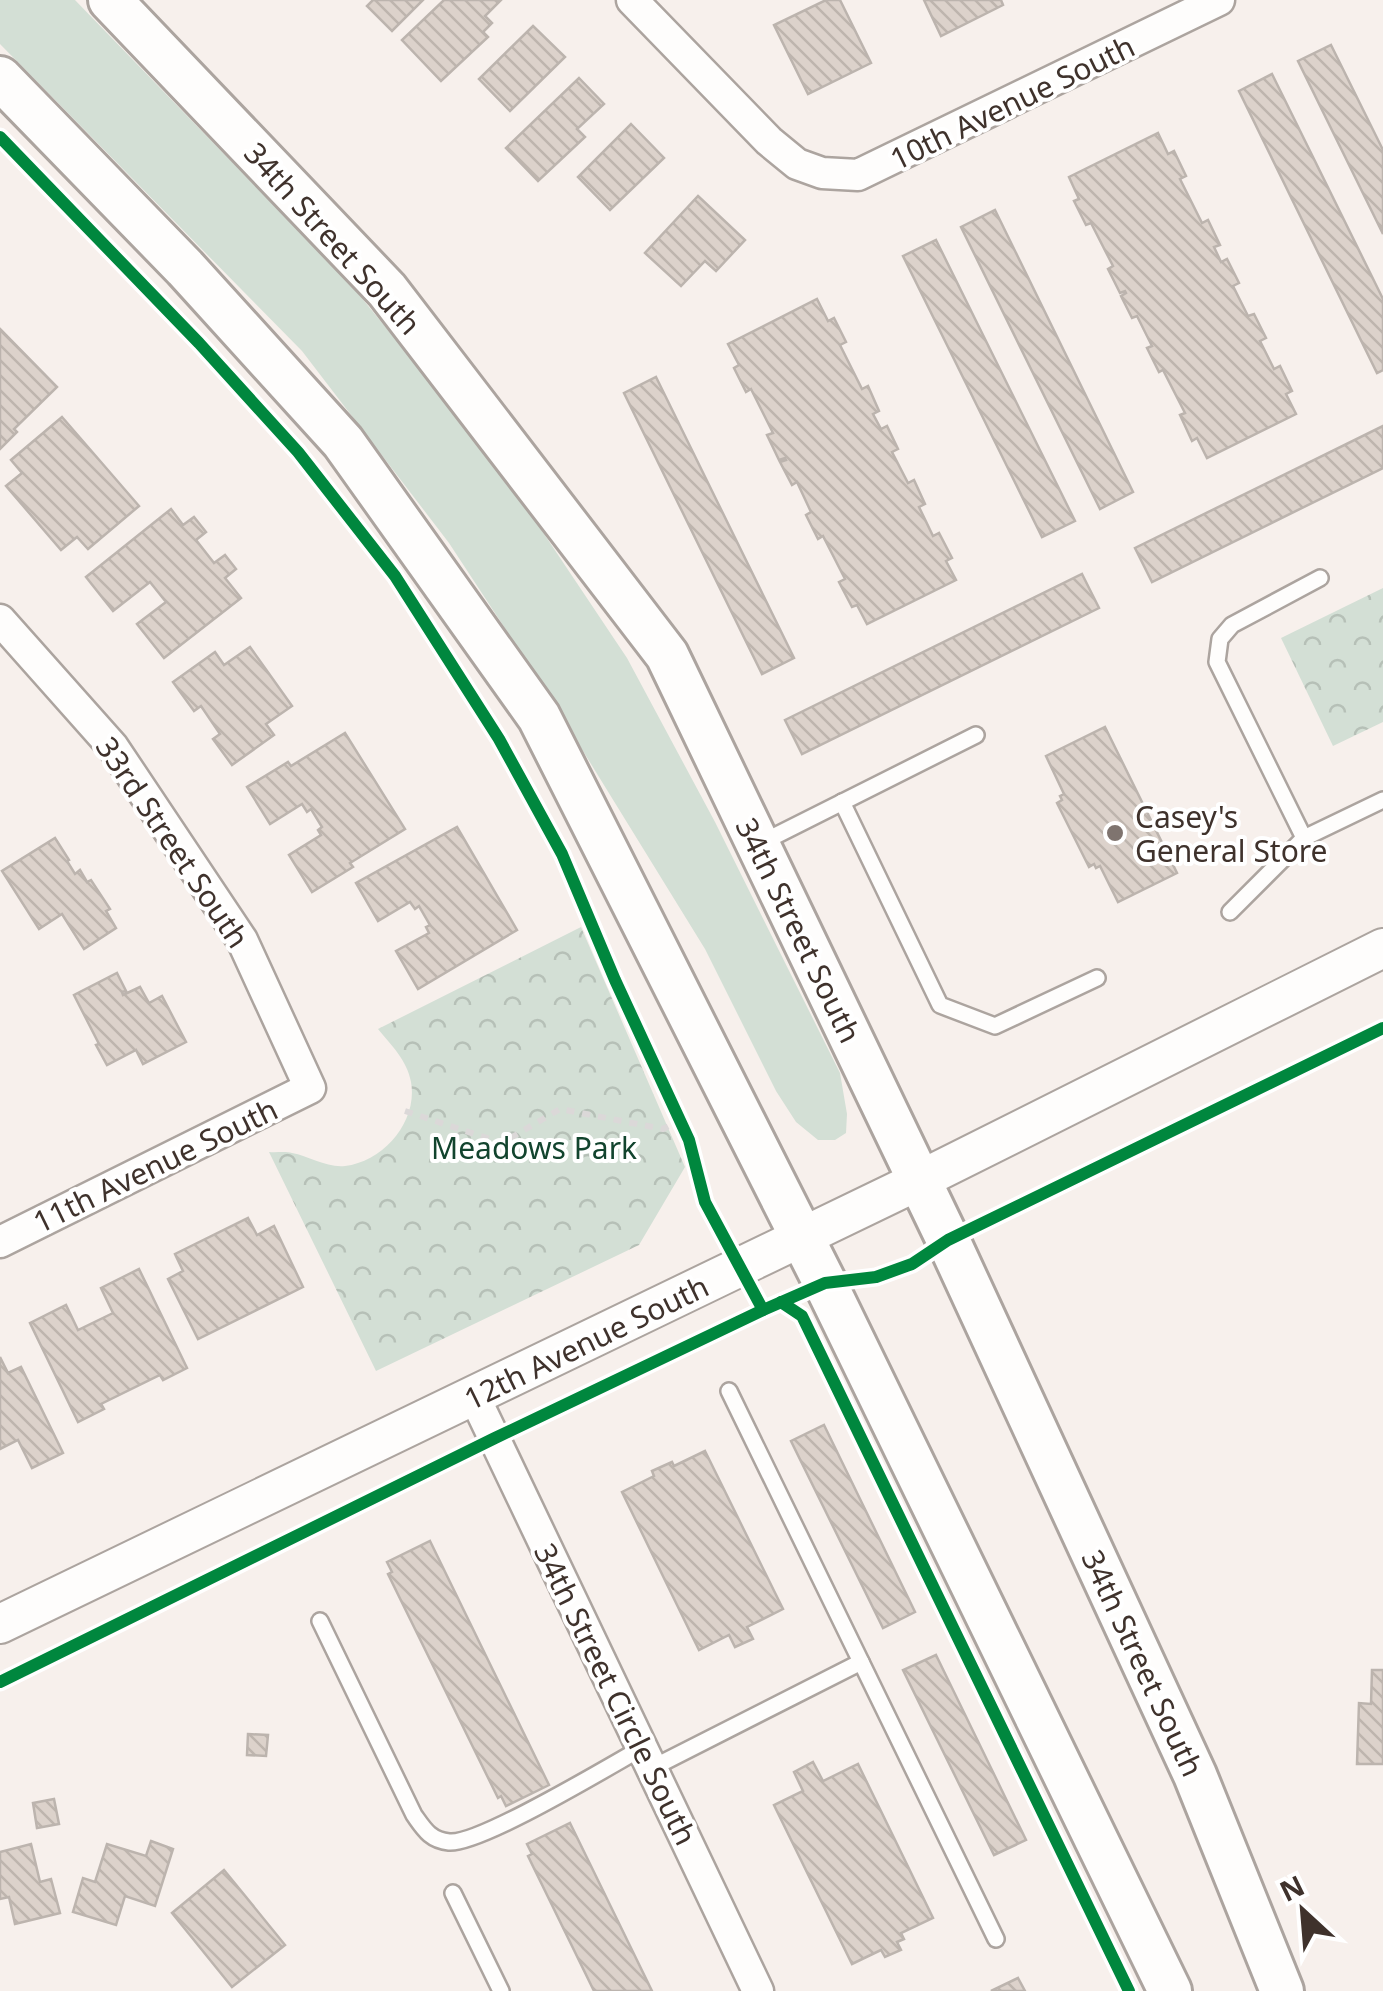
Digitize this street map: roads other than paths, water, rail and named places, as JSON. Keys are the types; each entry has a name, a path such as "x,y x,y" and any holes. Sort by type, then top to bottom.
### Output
{"main road":[{"name":"34th Street South","path":"110,0 374,276 667,655 920,1180 1195,1775 1282,1991"},
{"path":"0,78 185,268 342,442 539,717 802,1237 1170,1991"}],"street":[{"name":"10th Avenue South","path":"632,0 769,141 798,164 822,173 858,176 1219,0"},
{"name":"33rd Street South","path":"0,620 113,748 242,940 310,1088"},
{"name":"12th Avenue South","path":"0,1624 920,1180 1383,948"},
{"name":"11th Avenue South","path":"0,1242 310,1088"},
{"name":"34th Street Circle South","path":"474,1396 758,1991"}],"lane":[{"path":"1304,838 1218,662 1220,639 1232,625 1320,578"},
{"path":"758,844 976,735"},
{"path":"1230,912 1304,838 1383,800"},
{"path":"842,802 940,1005 995,1026 1097,978"},
{"path":"729,1391 996,1938"},
{"path":"320,1621 414,1815 430,1836 444,1841 472,1838 861,1662"},
{"path":"453,1892 501,1991"}],"place":[{"name":"Casey's General Store","path":"1115,833"}],"park label":[{"name":"Meadows Park","path":"534,1147"}]}
